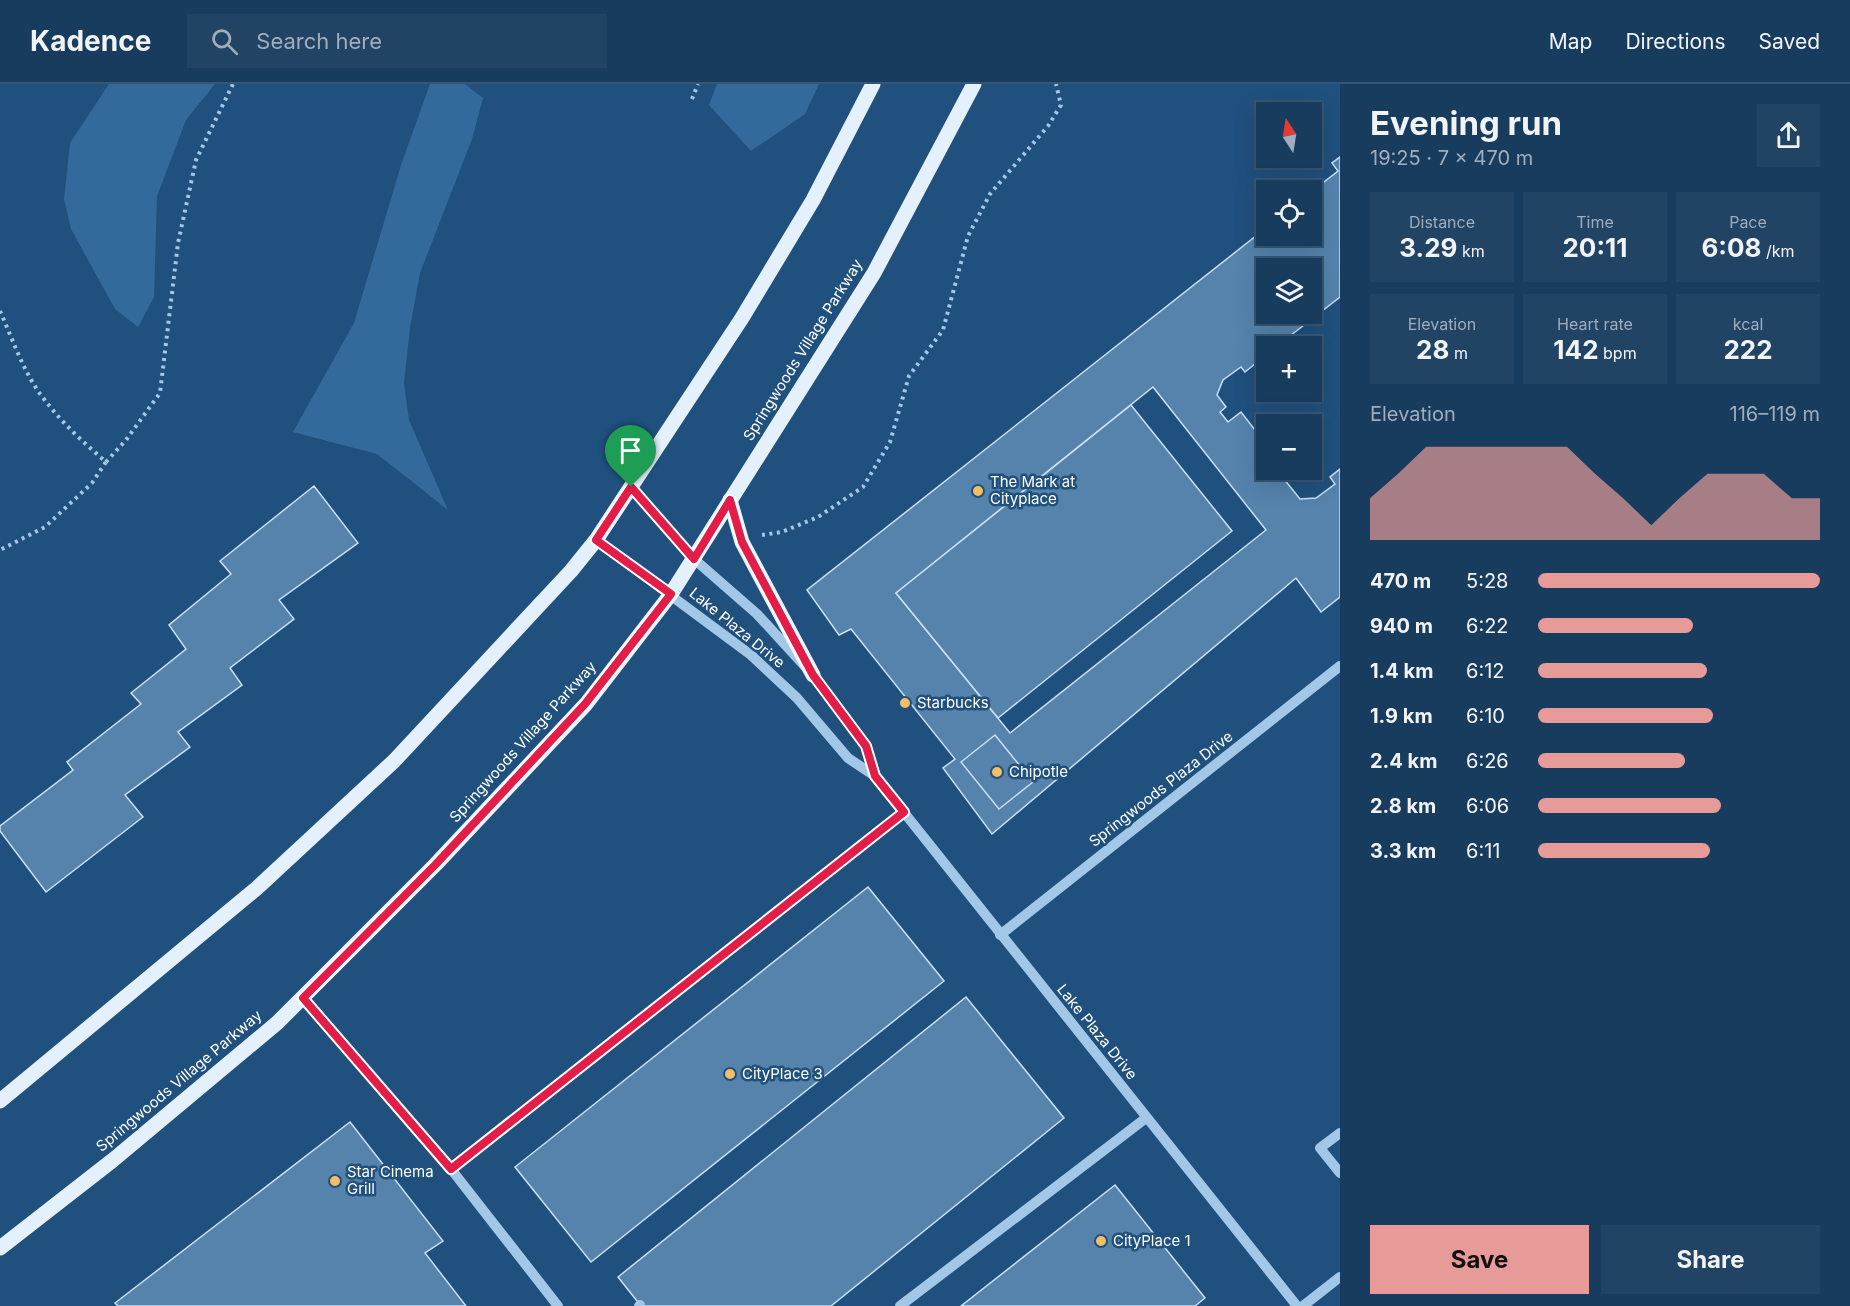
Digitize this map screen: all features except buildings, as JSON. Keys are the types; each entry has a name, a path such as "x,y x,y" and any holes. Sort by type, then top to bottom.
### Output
{"main road":[{"path":"0,1101 257,888 394,761 571,570 596,540 742,318 813,200 873,84"},
{"name":"Springwoods Village Parkway","path":"0,1248 122,1152 277,1023 436,864 585,704 671,594 874,273 974,84"},
{"path":"730,500 742,542 813,675"}],"street":[{"name":"Lake Plaza Drive","path":"631,487 694,559 757,614 813,675 866,746 875,776"},
{"name":"Lake Plaza Drive","path":"596,540 751,654 797,698 848,758 875,776 1297,1306"},
{"name":"Springwoods Plaza Drive","path":"1000,935 1340,666"},
{"path":"451,1169 904,812"},
{"path":"303,998 451,1169 558,1306"},
{"path":"900,1306 1146,1118"},
{"path":"1340,1132 1320,1148 1340,1173"},
{"path":"1303,1306 1340,1277"}],"path":[{"path":"0,550 45,527 92,483 160,393 178,243 196,160 233,84"},
{"path":"692,99 698,84"},
{"path":"742,542 782,532 818,518 863,487 890,442 909,376 943,330 968,236 990,194 1048,126 1060,105 1056,84"},
{"path":"0,311 22,361 42,397 62,421 106,462"}],"shaded area":[{"path":"109,84 215,84 186,120 157,196 154,297 138,327 115,309 71,229 64,199 70,143"},
{"path":"430,84 465,84 483,98 472,139 420,273 410,328 404,383 409,420 448,510 377,454 293,432 354,323 401,165"},
{"path":"717,84 819,84 805,114 751,151 709,105"}],"place":[{"name":"The Mark at Cityplace","path":"978,491"},
{"name":"Starbucks","path":"905,703"},
{"name":"Chipotle","path":"997,772"},
{"name":"CityPlace 3","path":"730,1074"},
{"name":"Star Cinema Grill","path":"335,1181"},
{"name":"CityPlace 1","path":"1101,1241"}],"route":[{"path":"631,487 694,559 730,500 742,542 774,598 813,675 866,746 875,776 904,812 451,1169 303,998 436,864 585,704 671,594 596,540 631,487"}]}
